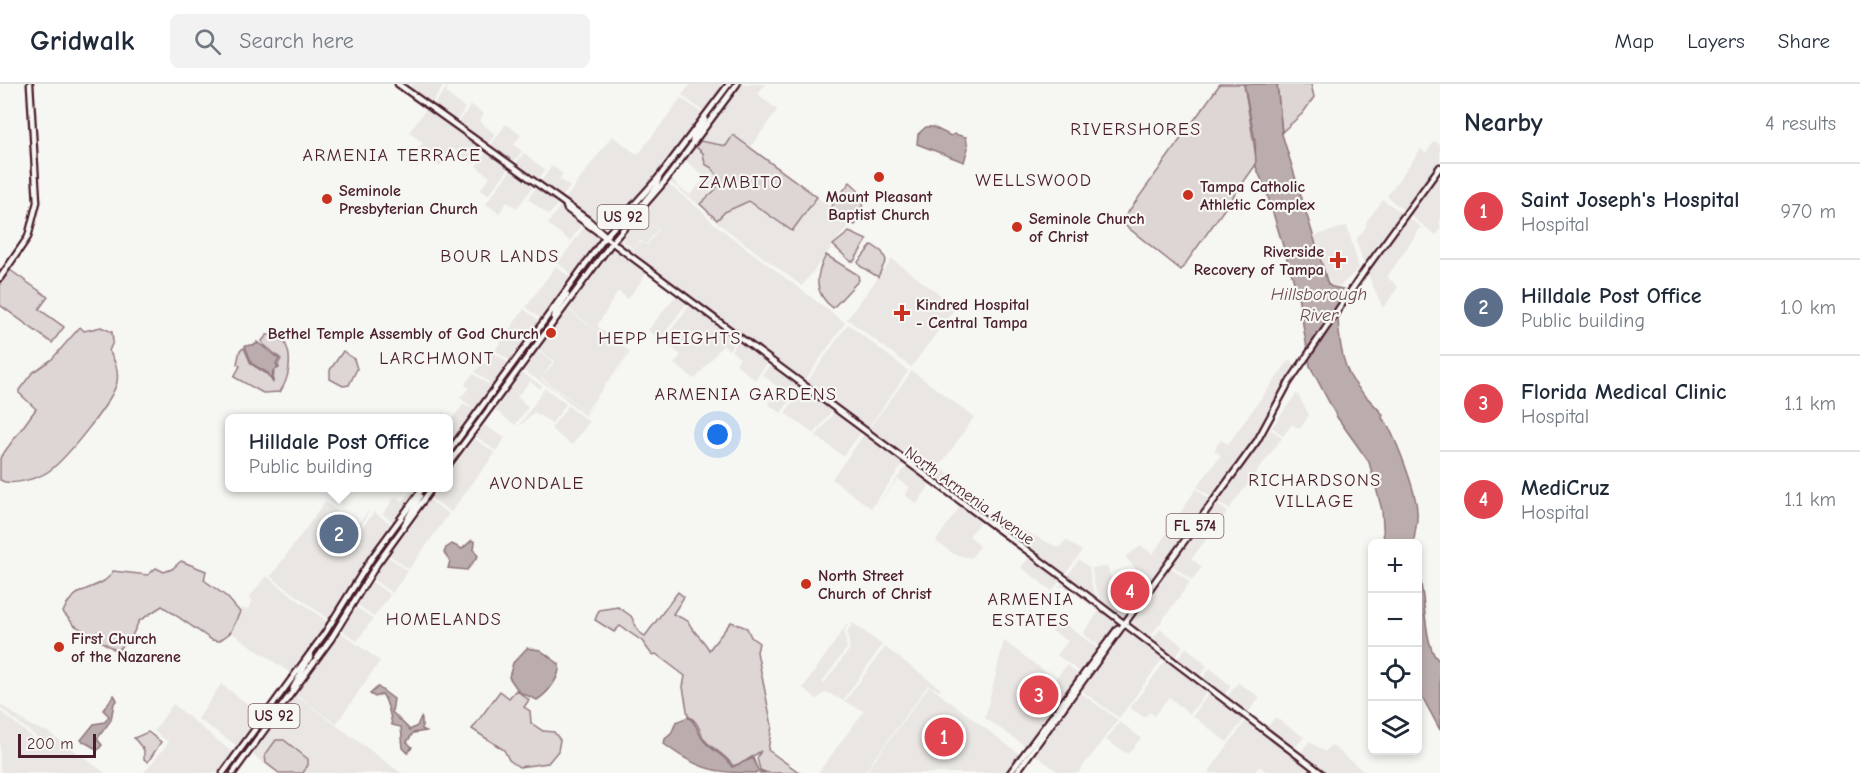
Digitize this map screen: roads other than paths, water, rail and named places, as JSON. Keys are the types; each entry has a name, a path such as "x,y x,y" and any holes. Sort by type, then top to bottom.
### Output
{"main road":[{"path":"0,278 22,248 34,221 37,202 30,84"},
{"name":"North Armenia Avenue","path":"398,84 604,232 606,236 1321,773"},
{"name":"US 92","path":"453,446 606,236 659,177 729,84"},
{"name":"US 92","path":"453,458 613,241 665,181 737,84"},
{"path":"712,117 712,111 722,93"},
{"path":"692,145 706,114"},
{"path":"665,181 684,144"},
{"name":"FL 574","path":"1016,773 1257,441 1288,384 1351,290 1440,167"},
{"path":"638,211 656,187 659,177"},
{"path":"555,320 555,313 575,279"},
{"path":"1270,414 1277,418"},
{"path":"403,528 421,492"},
{"name":"US 92","path":"224,773 312,651 371,559 421,492"},
{"path":"424,492 426,496"},
{"name":"US 92","path":"233,773 334,633 368,577 429,492"},
{"name":"FL 574","path":"1010,773 1123,624"},
{"path":"293,690 295,681 309,661 312,651"}],"water":[{"name":"Hillsborough River","path":"1244,84 1277,84 1282,134 1328,284 1343,289 1338,308 1338,320 1346,368 1358,387 1383,415 1382,418 1393,435 1416,503 1414,539 1384,539 1382,510 1369,462 1337,417 1310,366 1298,295 1266,190 1256,167 1255,141"},
{"path":"926,127 933,127 951,136 954,134 966,137 968,148 964,162 917,144 918,134"},
{"path":"257,342 279,359 276,364 278,368 273,371 272,381 268,373 252,364 245,346 257,344"},
{"path":"472,540 475,542 474,550 478,556 467,570 448,568 450,561 444,553 446,548 452,544 462,549"},
{"path":"1422,589 1431,646 1440,661 1440,730 1422,696"},
{"path":"527,648 540,650 559,664 558,674 553,684 537,700 519,692 509,677 513,663"},
{"path":"378,687 394,699 392,712 410,730 417,726 421,717 422,719 422,729 426,731 413,733 407,742 412,747 408,753 403,748 401,727 392,725 384,697 382,694 375,697 370,694"},
{"path":"114,695 117,700 114,703 111,720 97,739 102,745 98,750 81,740 94,724 105,722 109,716 103,710"},
{"path":"688,717 704,741 725,758 732,767 753,758 758,770 766,773 736,773 712,769 677,754 664,744 665,739 671,734 676,722"}],"place":[{"name":"Mount Pleasant Baptist Church","path":"879,177"},
{"name":"Tampa Catholic Athletic Complex","path":"1188,195"},
{"name":"Seminole Presbyterian Church","path":"327,199"},
{"name":"Seminole Church of Christ","path":"1017,227"},
{"name":"Riverside Recovery of Tampa","path":"1338,260"},
{"name":"Kindred Hospital - Central Tampa","path":"902,313"},
{"name":"Bethel Temple Assembly of God Church","path":"551,333"},
{"name":"Hilldale Post Office","path":"339,534"},
{"name":"North Street Church of Christ","path":"806,584"},
{"name":"MediCruz","path":"1130,591"},
{"name":"First Church of the Nazarene","path":"59,647"},
{"name":"Florida Medical Clinic","path":"1039,695"},
{"name":"Saint Joseph's Hospital","path":"944,737"}],"district":[{"name":"RIVERSHORES","path":"1136,129"},
{"name":"ARMENIA TERRACE","path":"392,155"},
{"name":"WELLSWOOD","path":"1034,180"},
{"name":"ZAMBITO","path":"741,182"},
{"name":"BOUR LANDS","path":"500,256"},
{"name":"HEPP HEIGHTS","path":"670,338"},
{"name":"LARCHMONT","path":"437,358"},
{"name":"ARMENIA GARDENS","path":"746,394"},
{"name":"AVONDALE","path":"537,483"},
{"name":"RICHARDSONS VILLAGE","path":"1315,490"},
{"name":"ARMENIA ESTATES","path":"1031,609"},
{"name":"HOMELANDS","path":"444,619"}]}
